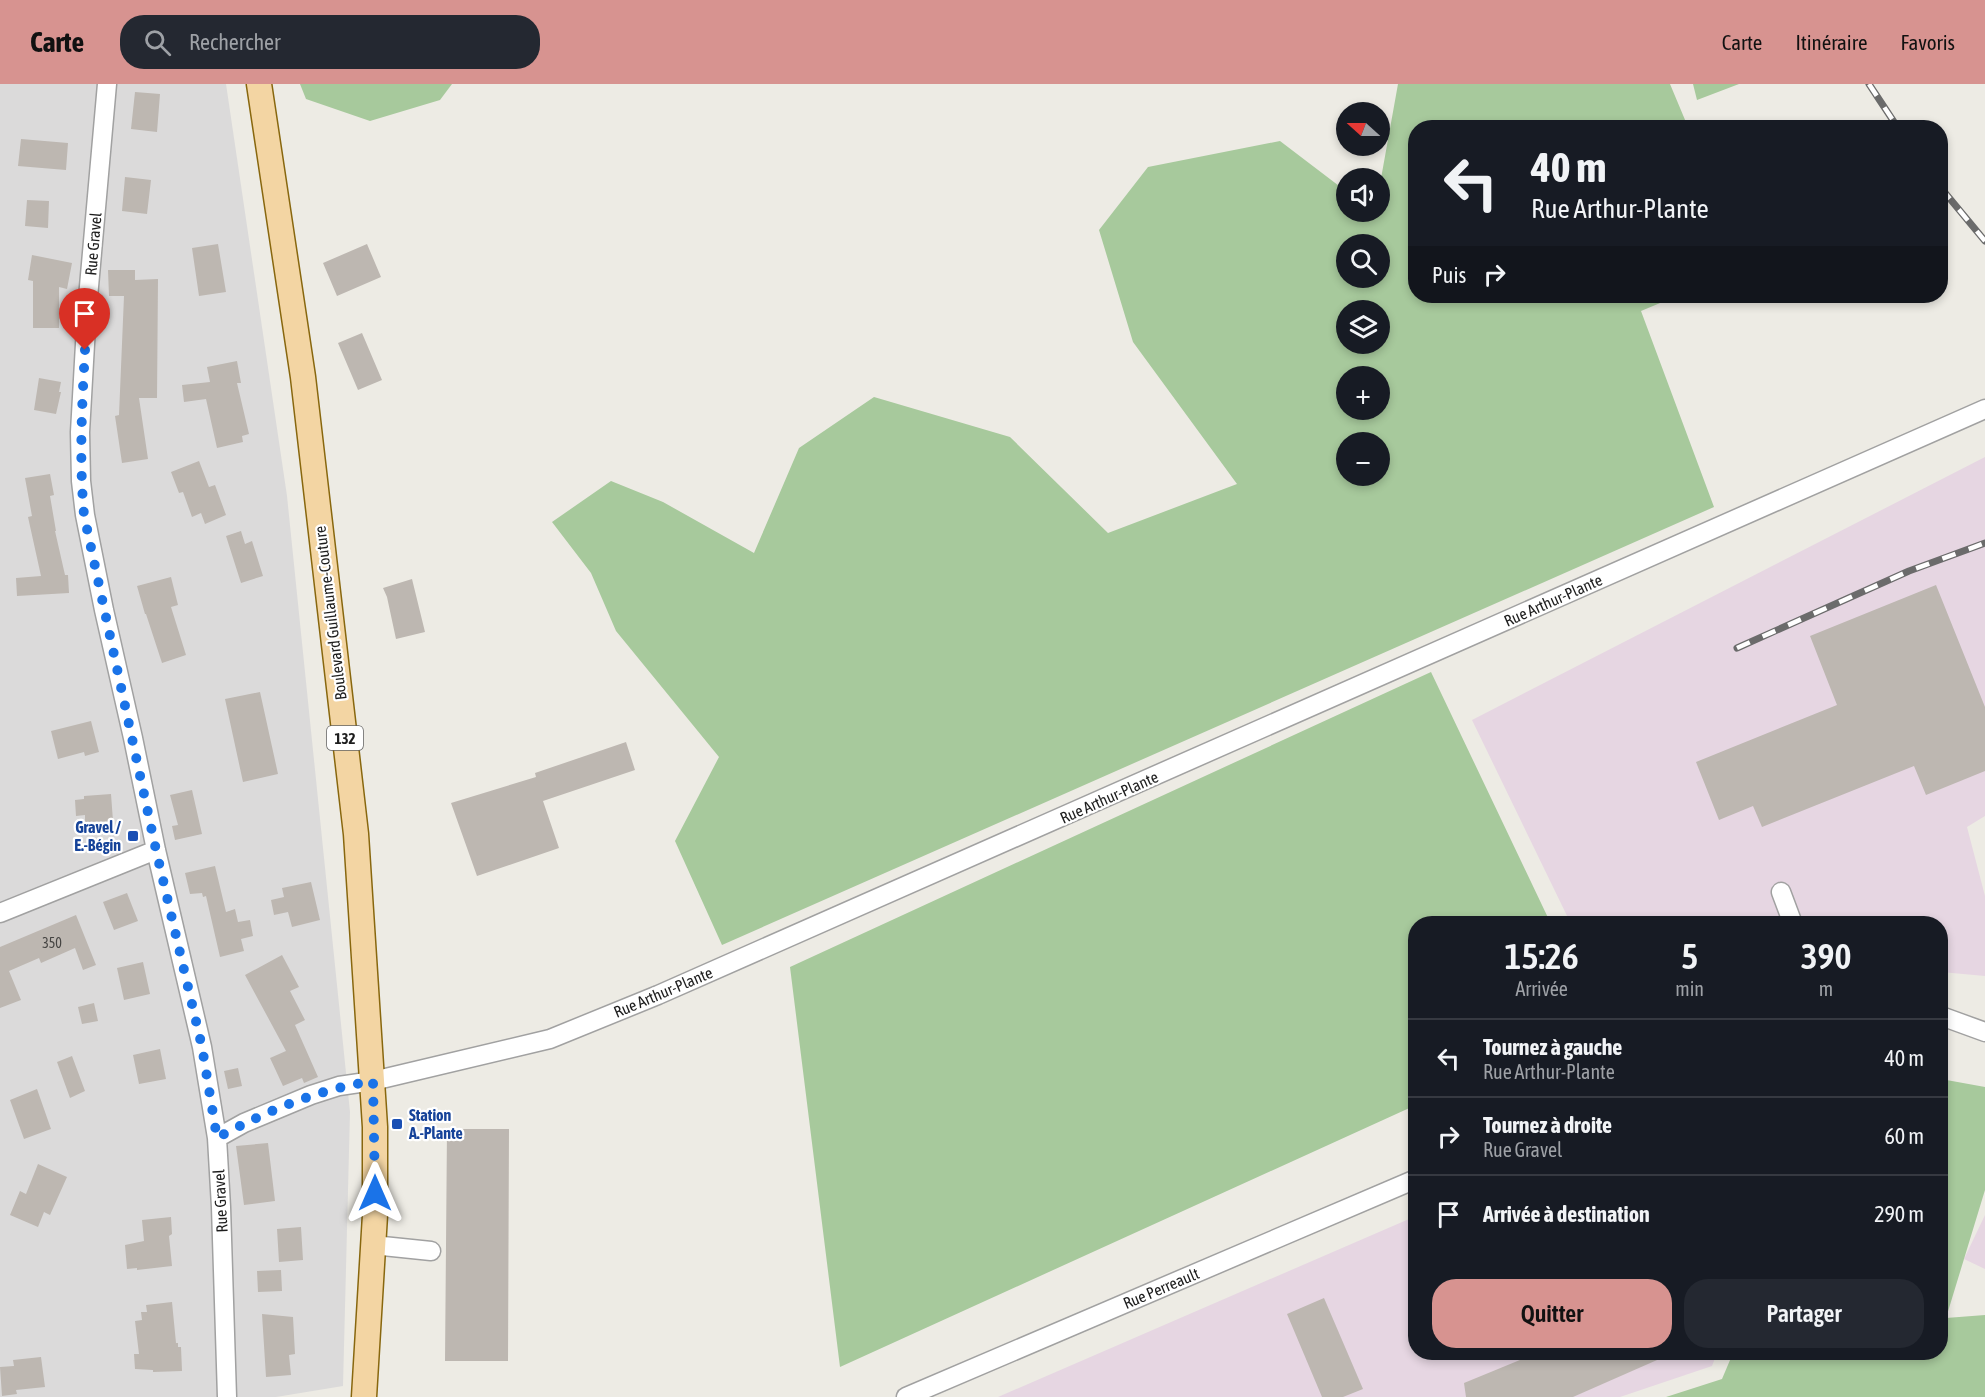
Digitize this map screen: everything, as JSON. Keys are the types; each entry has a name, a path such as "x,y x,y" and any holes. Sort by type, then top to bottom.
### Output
{"main road":[{"name":"Boulevard Guillaume-Couture","path":"259,84 303,377 356,834 375,1127 373,1245 364,1397"}],"street":[{"name":"Rue Gravel","path":"107,84 87,309 80,432 84,515 156,850 202,1047 217,1138 227,1397"},
{"name":"Rue Arthur-Plante","path":"217,1138 244,1123 339,1086 373,1081 549,1039 647,1000 1985,409"},
{"path":"0,913 156,850"},
{"path":"1781,892 1790,916"},
{"path":"1948,1019 1985,1032"},
{"name":"Rue Perreault","path":"906,1397 1408,1182"},
{"path":"373,1245 431,1251"}],"shaded area":[{"path":"0,84 226,84 287,496 350,1112 343,1386 276,1397 0,1397"},
{"path":"1985,457 1985,816 1967,827 1985,896 1985,976 1948,973 1948,916 1567,916 1472,720"},
{"path":"1985,1215 1985,1269 1964,1259"},
{"path":"1408,1219 1408,1360 1714,1360 1712,1366 1620,1397 998,1397"}],"green space":[{"path":"300,84 452,84 440,100 370,121 306,99"},
{"path":"1398,84 1670,84 1685,120 1408,120 1408,303 1660,303 1641,311 1714,507 722,945 675,841 719,757 616,631 591,573 552,522 611,481 663,502 754,553 799,448 874,397 1010,437 1108,533 1237,484 1133,342 1099,230 1148,167 1280,141 1336,184 1336,222 1390,222 1390,168 1383,168 1385,156 1390,156 1390,128"},
{"path":"1693,84 1739,84 1697,100"},
{"path":"1431,672 1547,916 1408,916 1408,1109 840,1367 790,967"},
{"path":"1948,1080 1985,1087 1985,1190 1948,1311"},
{"path":"1985,1315 1985,1397 1666,1397 1722,1379 1730,1360 1948,1360 1948,1318"}],"building":[{"path":"135,92 160,94 157,132 131,129"},
{"path":"21,139 68,143 66,170 18,166"},
{"path":"125,177 151,180 147,214 122,211"},
{"path":"27,200 49,201 48,228 25,226"},
{"path":"218,244 226,292 199,296 192,248"},
{"path":"367,244 381,277 337,296 323,263"},
{"path":"32,255 72,263 67,289 59,287 59,328 33,328 33,281 28,280"},
{"path":"108,270 135,270 135,280 158,279 157,398 139,398 148,459 122,463 115,416 119,415 124,296 109,296"},
{"path":"362,333 382,380 358,390 338,343"},
{"path":"237,361 241,383 237,383 249,434 242,436 243,442 217,448 206,399 184,402 182,385 210,382 207,367"},
{"path":"39,378 61,382 56,414 34,410"},
{"path":"199,461 209,487 215,485 226,515 205,524 201,513 192,517 183,492 179,493 171,472"},
{"path":"50,474 54,495 50,496 55,531 65,575 68,575 69,593 17,596 16,578 41,576 28,517 32,516 25,478"},
{"path":"241,531 245,544 252,541 263,576 241,583 226,536"},
{"path":"171,577 178,605 171,607 186,655 162,663 137,586"},
{"path":"412,579 425,632 396,639 383,588"},
{"path":"1936,585 1985,707 1985,771 1926,795 1914,766 1762,827 1753,806 1719,820 1696,762 1837,705 1810,636"},
{"path":"260,692 278,774 243,782 225,699"},
{"path":"91,721 99,752 85,756 84,752 58,759 51,731"},
{"path":"626,742 635,770 543,801 559,848 477,876 451,803 536,777 535,773"},
{"path":"192,790 202,834 175,840 172,826 178,825 170,795"},
{"path":"111,794 113,821 85,822 85,815 76,816 75,800 84,799 84,796"},
{"path":"215,866 226,912 235,909 238,922 250,920 253,936 241,939 244,951 220,957 206,896 203,897 202,893 190,894 185,873"},
{"path":"311,882 320,920 292,927 288,912 274,915 271,900 284,897 282,888"},
{"path":"127,893 138,921 114,930 103,902"},
{"path":"76,915 96,965 83,970 75,948 41,963 39,958 9,971 21,1000 0,1008 0,947"},
{"path":"282,955 299,987 290,991 305,1020 295,1025 318,1077 304,1083 302,1078 283,1086 270,1058 286,1051 245,975"},
{"path":"143,962 150,994 124,1000 117,968"},
{"path":"94,1003 98,1021 82,1024 78,1007"},
{"path":"160,1049 166,1079 139,1084 133,1055"},
{"path":"72,1056 85,1091 70,1098 57,1062"},
{"path":"238,1068 242,1086 228,1089 224,1071"},
{"path":"37,1089 51,1129 24,1139 10,1100"},
{"path":"447,1129 509,1129 508,1361 445,1361"},
{"path":"268,1143 275,1201 244,1205 236,1146"},
{"path":"38,1164 67,1177 50,1215 44,1212 38,1227 10,1215 20,1191 26,1194"},
{"path":"171,1217 172,1234 169,1236 172,1266 127,1269 125,1245 144,1241 142,1220"},
{"path":"301,1227 303,1260 279,1262 277,1229"},
{"path":"281,1270 282,1291 258,1292 257,1271"},
{"path":"1324,1298 1363,1389 1343,1397 1322,1397 1287,1314"},
{"path":"172,1302 176,1343 178,1347 181,1347 182,1371 153,1372 153,1370 135,1369 134,1354 139,1354 135,1321 142,1320 141,1312 147,1312 146,1305"},
{"path":"262,1314 293,1317 295,1354 289,1355 291,1375 266,1377"},
{"path":"41,1357 45,1387 16,1390 17,1394 2,1396 0,1367 14,1366 13,1360"},
{"path":"1520,1360 1657,1360 1573,1397 1466,1397 1464,1383"}],"railway":[{"path":"1869,84 1893,120"},
{"path":"1948,196 1985,241"},
{"path":"1737,648 1909,571 1985,543"}],"place":[{"name":"Gravel / E.-Bégin","path":"133,836"},
{"name":"Station A.-Plante","path":"397,1124"}],"route":[{"path":"85,350 80,432 84,515 156,850 202,1047 217,1138 244,1123 311,1095 339,1086 373,1081 375,1193"}]}
